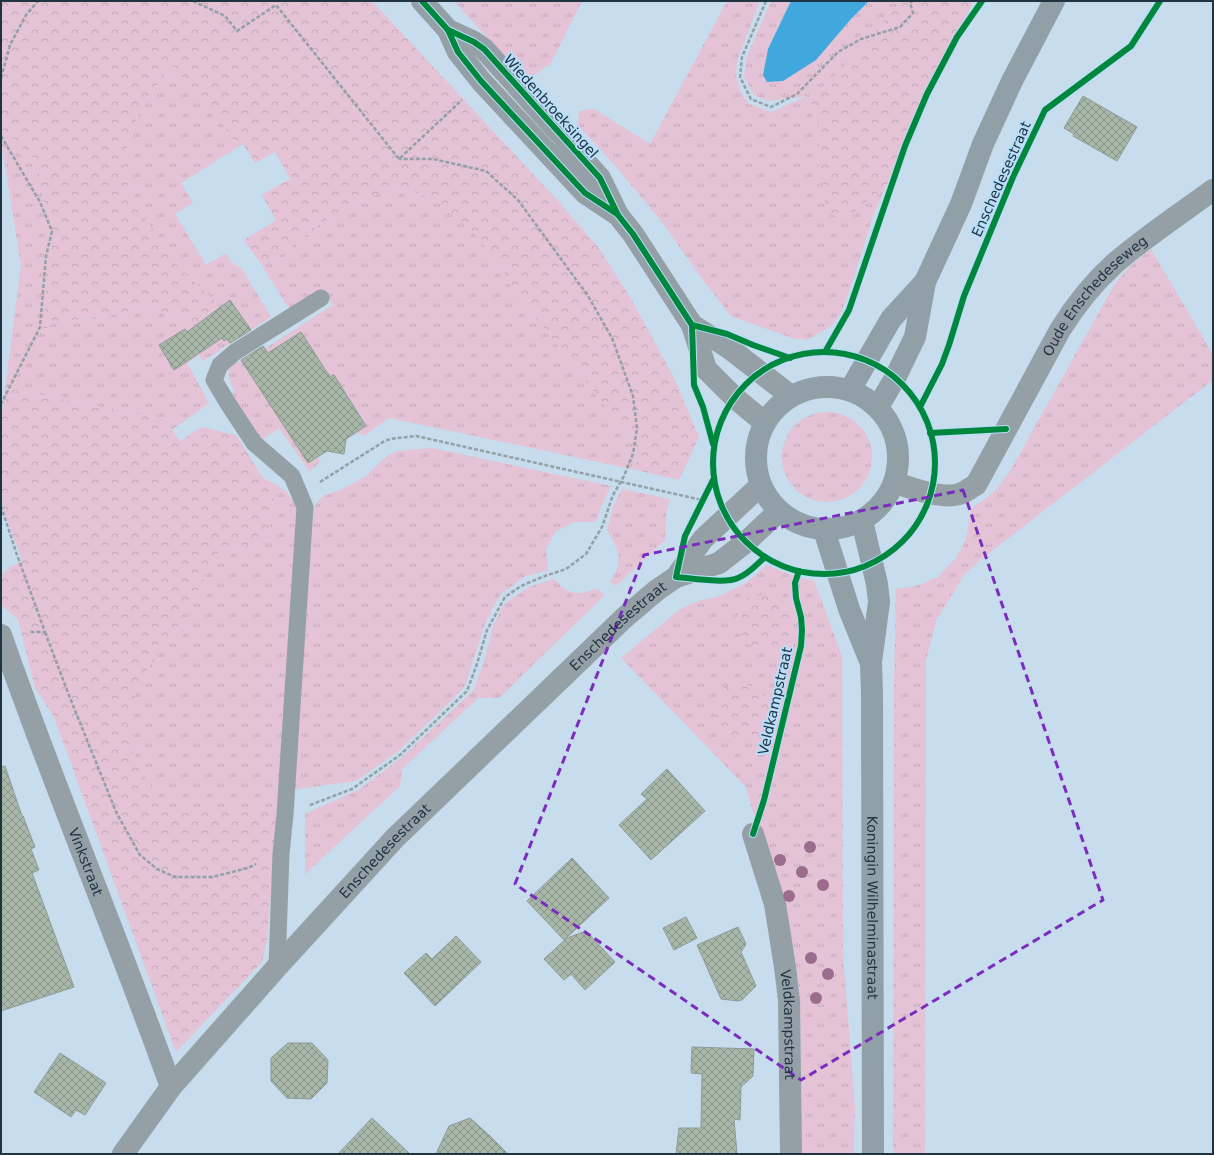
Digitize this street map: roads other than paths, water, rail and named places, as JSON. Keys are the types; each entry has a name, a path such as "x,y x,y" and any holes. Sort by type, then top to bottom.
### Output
{"main road":[{"name":"Enschedesestraat","path":"878,408 895,378 915,337 925,282 961,204 983,144 1002,102 1054,1"},
{"name":"Enschedesestraat","path":"850,390 891,319 925,282"},
{"path":"830,387 850,390 865,397 878,408 890,424 898,443 899,463 895,483 887,498 875,511 862,521 843,528 824,530 808,527 793,521 779,511 769,500 761,485 756,470 758,438 765,423 776,408 791,396 810,389 830,387"},
{"name":"Koningin Wilhelminastraat","path":"862,521 877,584 879,602 871,662 873,1154"},
{"name":"Koningin Wilhelminastraat","path":"824,530 849,609 871,662"}],"street":[{"name":"Wiedenbroeksingel","path":"422,1 448,30 458,52 481,81 585,193 618,215"},
{"name":"Wiedenbroeksingel","path":"448,30 474,42 484,49 600,178 618,215 633,234 692,325 706,369 735,398 765,423"},
{"name":"Oude Enschedeseweg","path":"895,483 932,494 948,496 962,494 976,485 1060,330 1075,306 1119,260 1213,190"},
{"name":"Wiedenbroeksingel","path":"692,325 729,348 791,396"},
{"name":"Enschedesestraat","path":"676,577 703,539 761,485"},
{"name":"Enschedesestraat","path":"123,1154 171,1087 277,967 395,838 624,618 657,590 676,577 719,563 746,542 779,511"},
{"name":"Vinkstraat","path":"1,636 32,723 171,1087"},
{"name":"Veldkampstraat","path":"753,834 775,904 789,1000 791,1154"}],"lane":[{"path":"277,967 281,854 285,814 304,507 292,476 254,443 214,380 220,365 235,352 321,298"}],"water":[{"path":"791,1 869,1 851,19 816,60 783,81 767,82 763,75 768,49"}]}
